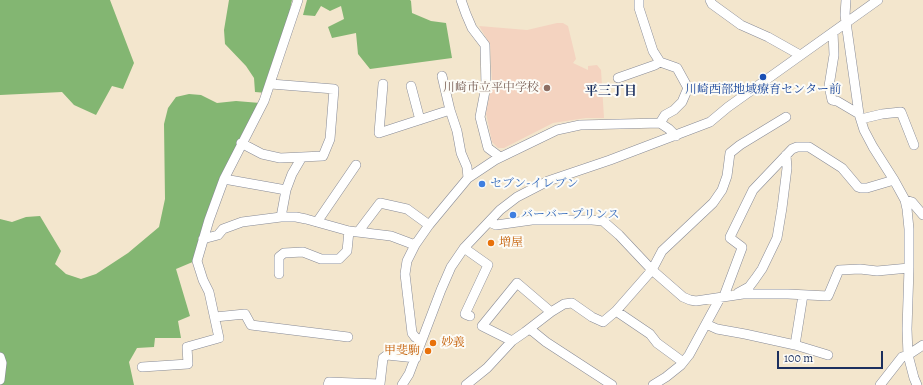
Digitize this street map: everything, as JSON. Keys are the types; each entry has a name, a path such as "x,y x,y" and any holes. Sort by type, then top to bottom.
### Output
{"street":[{"path":"142,367 188,364 188,347 219,338 208,292 197,261 224,179 241,143 264,101 271,84 298,0"},
{"path":"462,0 472,28 485,45 486,86 480,117 488,148 500,157"},
{"path":"639,0 639,8 653,51 660,62 677,68 688,88 682,102 665,116 660,123"},
{"path":"710,0 712,4 741,25 768,37 800,55"},
{"path":"846,0 846,23 860,116 864,130 894,180 907,208 909,230 907,329 908,355 917,385"},
{"path":"402,385 416,358 421,341 451,267 464,248 500,210 517,198 548,181 676,136 710,122 728,107 878,0"},
{"path":"833,32 834,55 829,86 832,100 837,101 860,116 901,112 914,145"},
{"path":"618,78 660,62"},
{"path":"442,76 468,178"},
{"path":"241,143 262,154 280,158 323,156 330,139 334,89 271,84"},
{"path":"383,84 379,133 450,110"},
{"path":"411,86 420,120"},
{"path":"466,385 487,368 512,341 564,304 572,303 592,317 603,322 616,311 652,270 662,250 713,203 722,190 729,166 730,153 740,145 786,118"},
{"path":"421,341 412,333 405,274 408,261 415,245 429,225 468,178 500,157 557,130 580,125 660,123 676,136"},
{"path":"653,385 666,377 689,355 722,297 742,248 730,237 753,190 792,149 797,147 809,148 842,168 858,187 861,188 867,188 894,180"},
{"path":"489,222 496,225 532,220 603,221 619,235 652,270 683,297 696,301 722,297 743,291 755,279 762,269 777,238 787,168 786,155"},
{"path":"281,217 286,190 292,174 302,157"},
{"path":"317,222 356,165"},
{"path":"224,179 286,190"},
{"path":"904,200 912,202 923,215"},
{"path":"279,274 279,256 284,254 303,252 321,260 339,259 347,252 353,232 380,204 407,209 429,225"},
{"path":"203,239 218,235 223,229 242,222 281,217 296,217 353,232 391,236 415,245"},
{"path":"464,248 488,265 465,314 470,316"},
{"path":"735,294 828,296 840,270 860,269 877,271 909,268"},
{"path":"512,341 482,326 517,283 551,312"},
{"path":"795,345 803,295"},
{"path":"616,311 650,334 657,343 683,362"},
{"path":"215,317 245,314 251,325 348,337"},
{"path":"706,324 717,329 795,345 828,355"},
{"path":"530,329 546,342 612,385"},
{"path":"880,385 902,357 908,355 923,345"},
{"path":"328,385 329,382 380,384 383,358 387,355 416,358"},
{"path":"0,357 2,364 0,380"}],"shaded area":[{"name":"川崎市立平中学校","path":"563,23 568,26 576,59 573,63 588,70 588,66 597,65 601,70 604,118 586,118 553,123 504,148 498,148 492,142 486,113 492,83 490,44 479,26 527,30"}],"green space":[{"path":"0,0 110,0 134,63 123,89 112,86 96,115 74,105 62,92 0,95"},
{"path":"229,0 292,0 286,29 267,93 255,92 254,78 246,66 225,44 224,30"},
{"path":"307,0 410,0 412,13 431,21 446,23 452,58 370,69 358,54 356,33 332,38 328,27 344,19 341,6 330,11 321,6 315,16 303,15"},
{"path":"189,94 201,95 217,103 236,101 260,103 195,261 176,269 190,316 178,321 181,338 155,338 154,347 137,348 129,362 134,385 0,385 0,219 12,222 26,217 40,216 61,251 55,264 66,274 81,279 96,274 128,253 159,227 165,199 164,124 168,108 176,97"}],"place":[{"name":"川崎西部地域療育センター前","path":"763,77"},
{"name":"川崎市立平中学校","path":"547,88"},
{"name":"セブン-イレブン","path":"482,184"},
{"name":"バーバー プリンス","path":"513,215"},
{"name":"増屋","path":"491,243"},
{"name":"妙義","path":"433,343"},
{"name":"甲斐駒","path":"428,351"}],"district":[{"name":"平三丁目","path":"611,92"}]}
